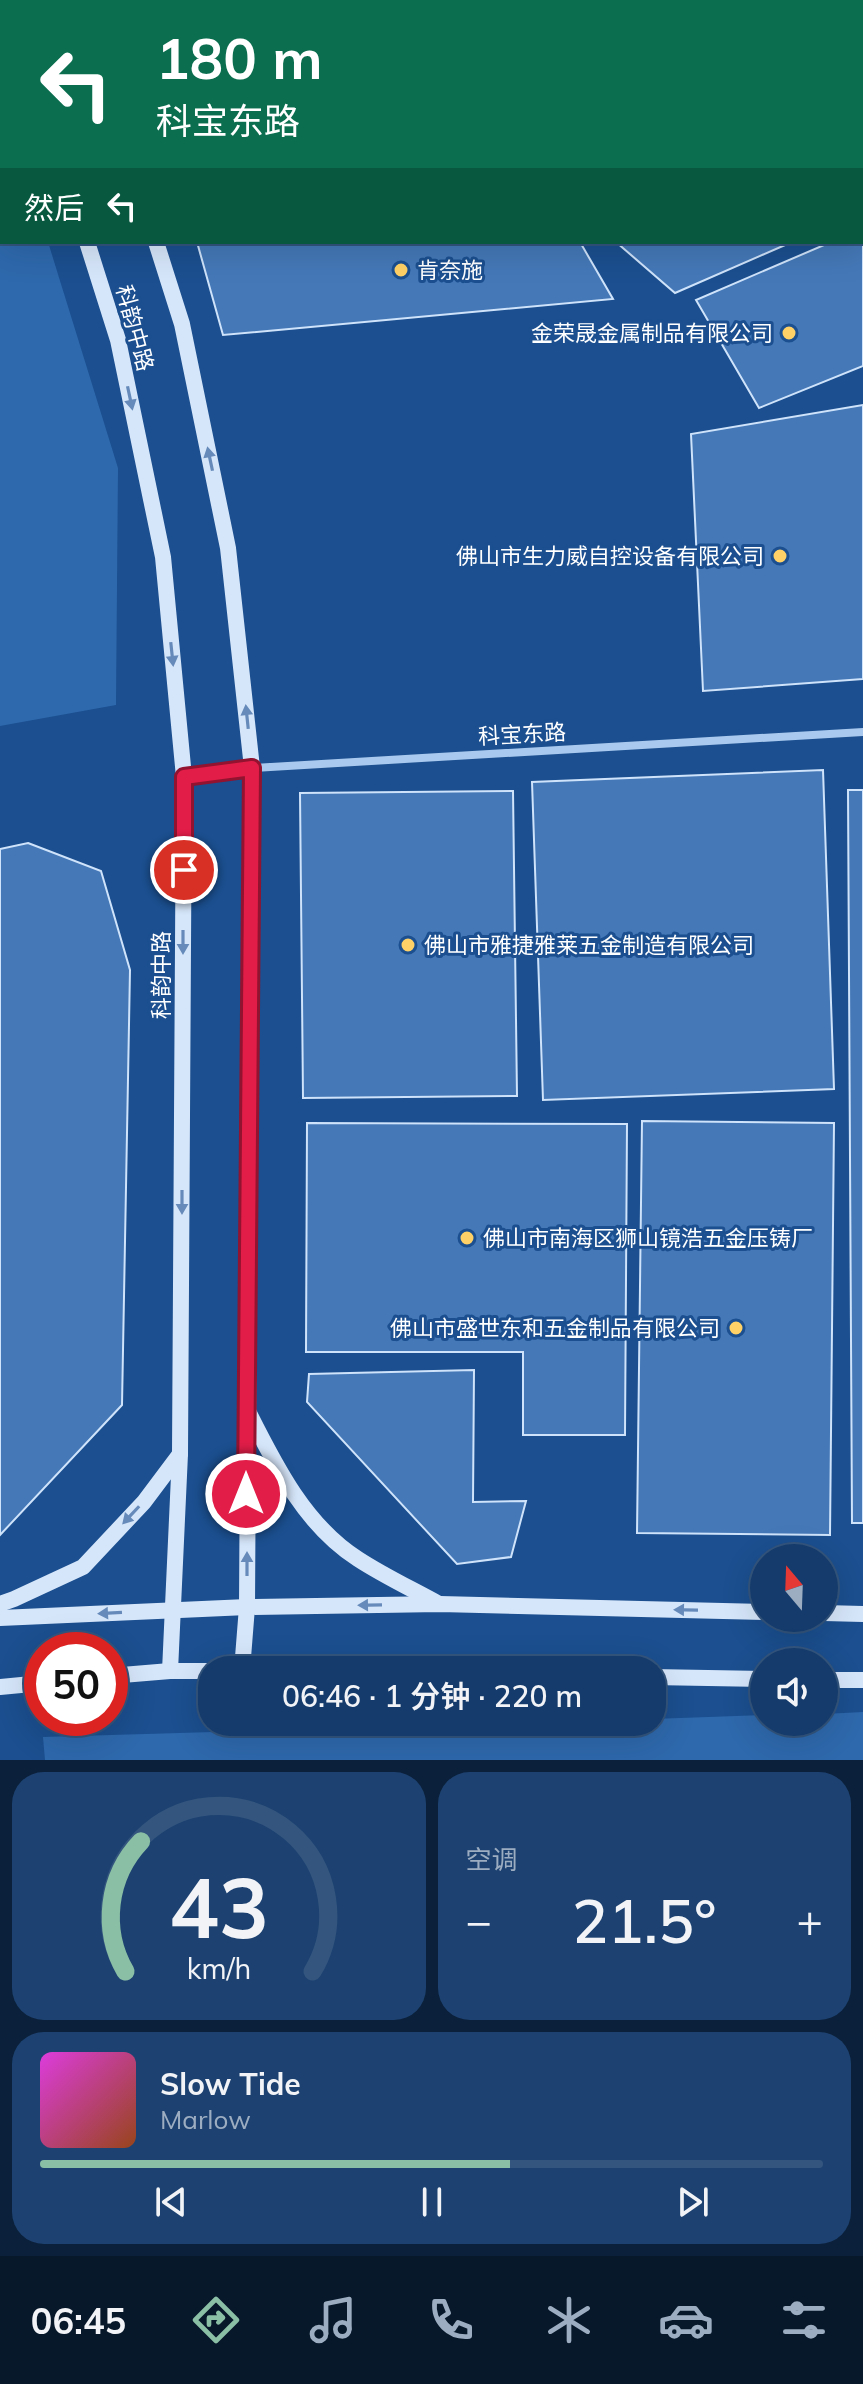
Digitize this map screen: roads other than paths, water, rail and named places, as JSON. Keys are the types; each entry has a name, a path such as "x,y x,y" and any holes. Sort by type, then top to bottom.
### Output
{"main road":[{"name":"科韵中路","path":"88,244 118,340 163,557 184,777 180,1454 170,1671"},
{"path":"157,244 182,324 228,548 252,768 247,1607 243,1656"},
{"path":"246,1409 278,1470 316,1523 356,1558 440,1604"},
{"path":"0,1604 83,1567 144,1502 180,1454"},
{"path":"0,1618 247,1607 440,1604 750,1612"},
{"path":"838,1613 863,1614"},
{"path":"128,1674 198,1671"},
{"path":"666,1677 750,1679"},
{"path":"838,1680 863,1680"},
{"path":"0,1687 24,1685"}],"street":[{"name":"科宝东路","path":"184,777 252,768 863,732"}],"place":[{"name":"肯奈施","path":"401,270"},
{"name":"金荣晟金属制品有限公司","path":"789,333"},
{"name":"佛山市生力威自控设备有限公司","path":"780,556"},
{"name":"佛山市雅捷雅莱五金制造有限公司","path":"408,945"},
{"name":"佛山市南海区狮山镜浩五金压铸厂","path":"467,1238"},
{"name":"佛山市盛世东和五金制品有限公司","path":"736,1328"}]}
